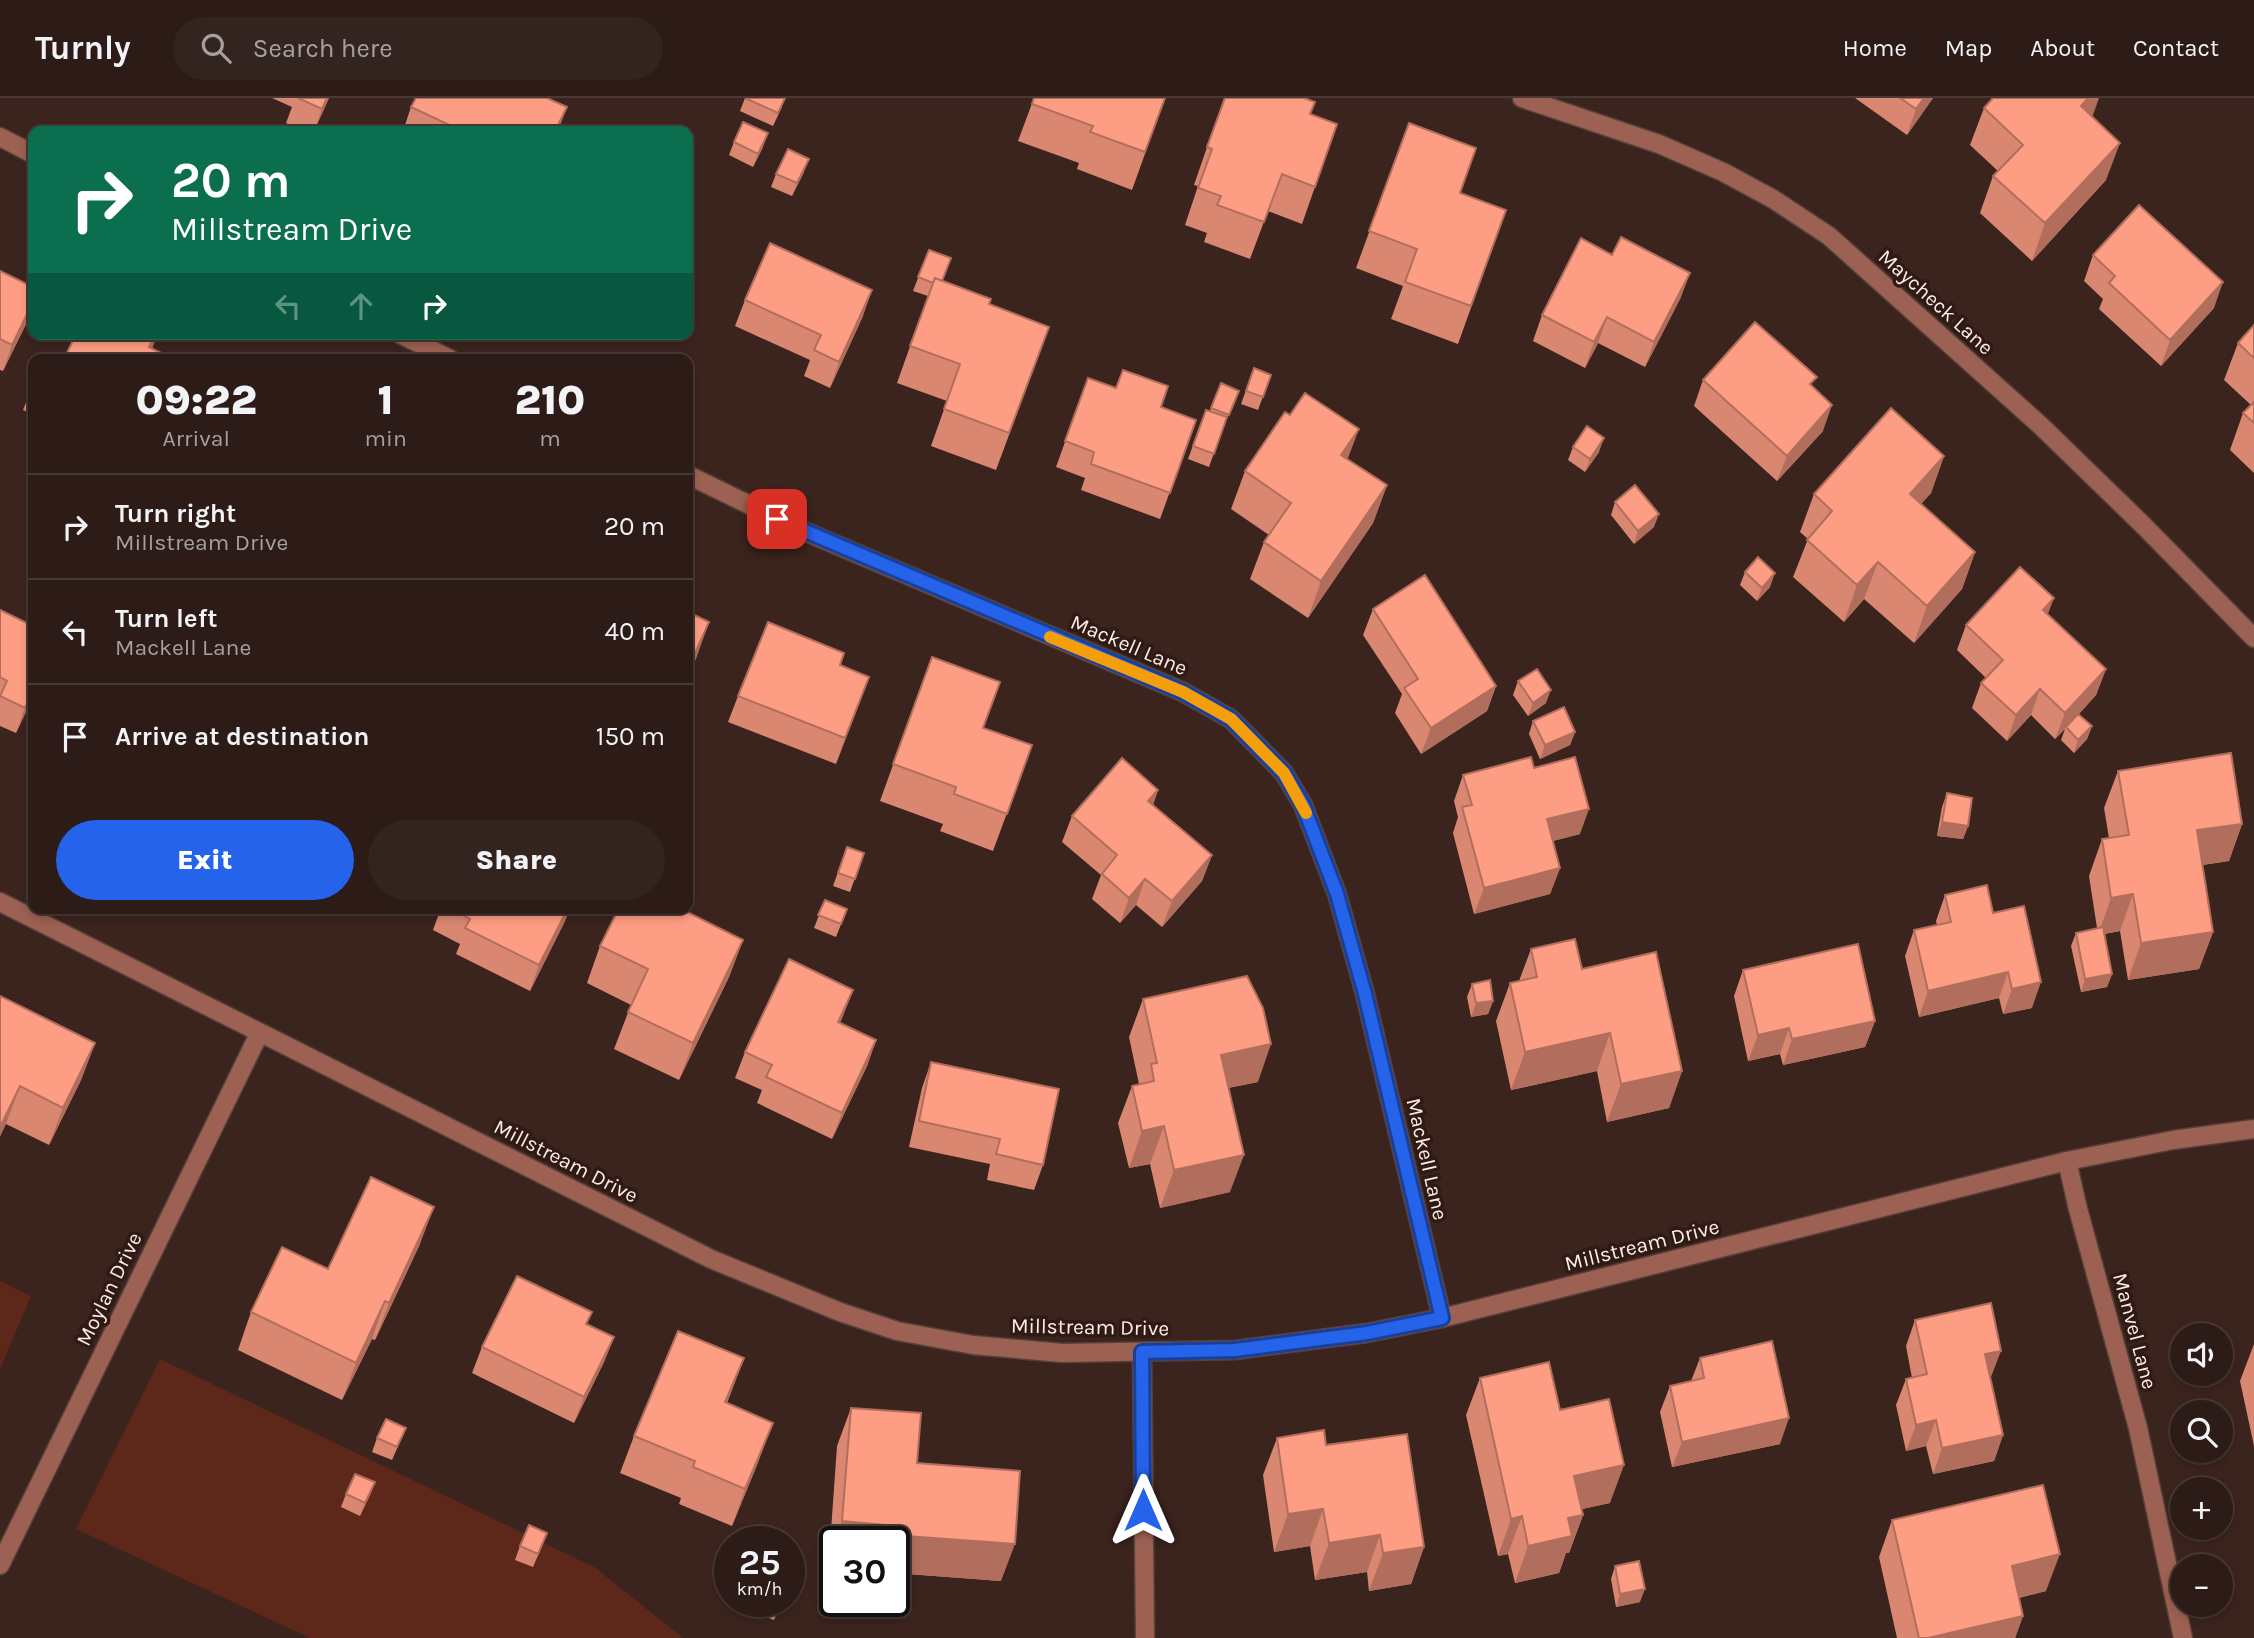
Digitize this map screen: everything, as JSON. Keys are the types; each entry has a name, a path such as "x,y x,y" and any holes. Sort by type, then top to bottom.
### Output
{"street":[{"name":"Maycheck Lane","path":"1522,98 1659,144 1723,172 1773,199 1829,236 2040,425 2254,638"},
{"path":"0,137 28,151"},
{"path":"412,340 440,354"},
{"name":"Mackell Lane","path":"693,477 799,529 1183,692 1231,719 1284,773 1303,805 1340,907 1365,994 1442,1318"},
{"name":"Millstream Drive","path":"0,902 711,1259 840,1312 897,1331 973,1345 1062,1353 1235,1350 1367,1333 1442,1318 2067,1161 2173,1140 2254,1129"},
{"name":"Moylan Drive","path":"0,1565 259,1034"},
{"name":"Manvel Lane","path":"2067,1161 2138,1428 2183,1638"},
{"path":"1142,1352 1145,1638"}],"shaded area":[{"path":"0,1281 31,1296 0,1369"},
{"path":"160,1359 594,1567 683,1638 310,1638 76,1529"}],"building":[{"path":"298,98 327,98 322,109"},
{"path":"416,98 547,98 567,107 558,126 451,126 411,107"},
{"path":"745,98 785,98 778,113"},
{"path":"1034,98 1165,98 1145,152 1090,132 1093,126 1032,104"},
{"path":"1225,98 1304,98 1315,102 1310,114 1337,124 1315,187 1282,174 1264,222 1217,205 1221,196 1198,188 1212,149 1207,147"},
{"path":"1900,98 1924,98 1916,109"},
{"path":"1993,98 2088,98 2081,106 2120,143 2045,223 1993,176 2023,145 1984,108"},
{"path":"743,122 768,133 758,154 734,142"},
{"path":"1409,123 1476,148 1460,193 1506,210 1471,306 1405,282 1417,249 1369,231"},
{"path":"788,149 809,159 797,183 776,174"},
{"path":"2139,205 2223,282 2170,340 2109,283 2115,276 2093,255"},
{"path":"1621,237 1690,273 1654,342 1607,317 1594,342 1542,315 1581,238 1612,255"},
{"path":"770,243 872,290 839,362 814,350 821,335 745,300"},
{"path":"929,250 951,258 942,281 935,278 933,283 918,277"},
{"path":"0,271 28,285 28,312 12,345 0,339"},
{"path":"935,278 991,299 989,304 1049,327 1009,433 944,409 960,364 910,346"},
{"path":"1755,322 1817,377 1810,384 1832,405 1787,456 1703,380"},
{"path":"2254,325 2254,358 2238,343"},
{"path":"73,340 152,340 149,347 163,354 66,354"},
{"path":"1254,368 1271,375 1263,397 1246,391"},
{"path":"1123,370 1168,386 1161,407 1196,420 1170,493 1091,464 1094,452 1065,441 1088,378 1116,388"},
{"path":"1221,383 1239,391 1229,415 1211,408"},
{"path":"1305,393 1359,429 1341,455 1387,485 1321,581 1264,542 1291,503 1245,471 1285,412 1290,415"},
{"path":"2254,402 2254,423 2243,413"},
{"path":"1891,408 1944,456 1910,494 1975,552 1927,606 1878,562 1857,585 1807,540 1832,511 1814,494"},
{"path":"1206,410 1227,417 1214,454 1193,446"},
{"path":"1587,426 1604,438 1590,459 1573,447"},
{"path":"1635,485 1659,514 1638,531 1615,502"},
{"path":"1758,557 1775,573 1762,588 1745,572"},
{"path":"2020,567 2054,598 2043,610 2106,669 2065,713 2040,689 2016,715 1981,683 2003,660 1966,625"},
{"path":"1425,575 1496,686 1431,728 1404,688 1418,679 1373,609"},
{"path":"0,610 28,624 28,702 25,708 0,696 7,681 0,677"},
{"path":"693,614 709,622 693,658"},
{"path":"768,622 844,653 840,665 869,677 845,738 738,696"},
{"path":"932,657 1000,682 983,728 1032,745 1007,814 954,794 956,787 893,764"},
{"path":"1537,669 1551,690 1533,703 1518,681"},
{"path":"1564,707 1575,732 1545,745 1533,721"},
{"path":"2078,714 2092,726 2078,740 2066,727"},
{"path":"2231,753 2242,824 2197,830 2213,932 2141,943 2133,894 2111,898 2102,839 2129,835 2118,771"},
{"path":"1531,757 1534,768 1575,757 1589,809 1547,819 1560,868 1484,888 1462,807 1472,805 1463,775"},
{"path":"1122,758 1158,790 1148,801 1212,855 1172,901 1145,879 1129,898 1102,874 1117,855 1072,816"},
{"path":"1947,793 1972,798 1968,826 1942,822"},
{"path":"847,847 864,853 855,879 838,873"},
{"path":"1987,885 1993,913 2024,906 2041,982 2012,989 2008,972 1928,991 1914,930 1951,922 1945,895"},
{"path":"825,900 847,909 841,924 818,915"},
{"path":"461,914 565,914 539,965 465,928 470,919"},
{"path":"616,914 691,914 743,940 693,1043 628,1012 648,969 600,946"},
{"path":"2103,927 2112,974 2085,979 2076,933"},
{"path":"1575,939 1582,969 1656,952 1682,1071 1621,1084 1610,1033 1525,1052 1510,983 1537,977 1531,949"},
{"path":"1858,944 1875,1021 1792,1039 1789,1028 1758,1035 1743,970"},
{"path":"789,959 853,990 838,1022 876,1040 842,1113 766,1077 772,1065 745,1052"},
{"path":"1247,976 1263,1008 1271,1044 1221,1055 1244,1155 1174,1170 1164,1126 1142,1131 1132,1086 1154,1081 1151,1064 1157,1063 1143,999"},
{"path":"1490,980 1493,1001 1476,1003 1472,984"},
{"path":"0,996 95,1043 63,1108 20,1086 0,1127"},
{"path":"931,1062 1059,1089 1043,1165 996,1154 1000,1139 919,1121"},
{"path":"371,1177 434,1207 389,1303 385,1301 356,1363 251,1312 282,1247 328,1269"},
{"path":"517,1276 592,1312 586,1324 614,1337 584,1397 482,1347"},
{"path":"1991,1303 2001,1351 1985,1354 2003,1435 1942,1448 1936,1420 1916,1425 1906,1379 1927,1374 1915,1320"},
{"path":"678,1331 744,1358 725,1402 773,1423 745,1489 693,1467 695,1461 634,1436"},
{"path":"1772,1341 1789,1418 1682,1442 1670,1386 1704,1378 1700,1358"},
{"path":"1549,1362 1560,1410 1609,1399 1624,1465 1574,1476 1583,1515 1568,1518 1572,1536 1528,1546 1522,1516 1511,1519 1480,1378"},
{"path":"851,1408 921,1413 917,1463 1020,1471 1015,1544 910,1536 910,1526 842,1521"},
{"path":"386,1419 406,1428 397,1447 377,1438"},
{"path":"1324,1430 1326,1445 1407,1434 1424,1547 1383,1553 1380,1535 1329,1543 1323,1509 1288,1514 1277,1438"},
{"path":"355,1474 375,1482 365,1503 346,1494"},
{"path":"2043,1485 2060,1554 2012,1566 2023,1616 1919,1638 1892,1520"},
{"path":"529,1525 547,1533 538,1554 520,1546"},
{"path":"1639,1561 1645,1589 1620,1594 1615,1566"}],"slow traffic":[{"path":"1050,637 1183,692 1231,719 1284,773 1306,813"}],"route":[{"path":"777,519 1183,692 1231,719 1284,773 1303,805 1337,894 1365,994 1442,1318 1367,1333 1235,1350 1142,1352 1143,1510"}]}
